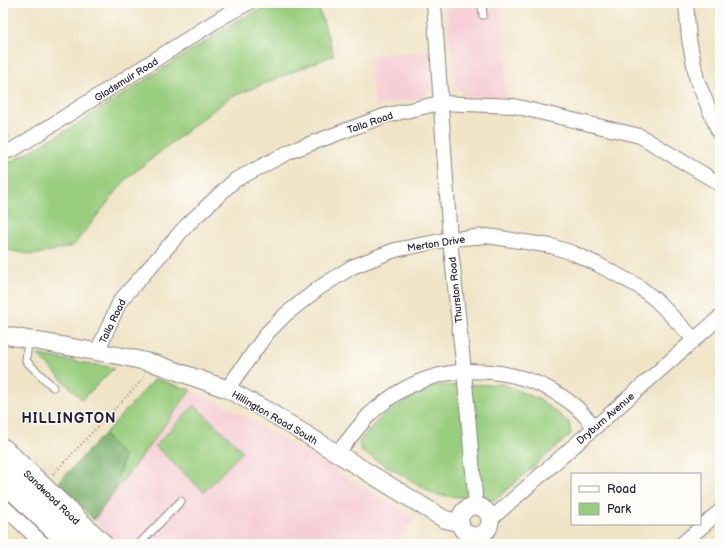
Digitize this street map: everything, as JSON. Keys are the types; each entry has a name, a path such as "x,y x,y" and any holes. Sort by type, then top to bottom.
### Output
{"main road":[{"name":"Sandwood Road","path":"3,450 101,544"},
{"name":"Sandwood Road","path":"3,479 70,544"}],"street":[{"name":"Gladsmuir Road","path":"3,154 14,149 224,16 248,3"},
{"name":"Thurston Road","path":"434,3 450,239 476,506"},
{"path":"686,3 689,39 697,80 720,135"},
{"name":"Talla Road","path":"97,352 120,301 187,224 235,180 291,151 384,116 440,103 514,106 640,136 720,184"},
{"name":"Merton Drive","path":"226,389 268,332 286,314 319,288 352,267 395,250 450,239 487,236 551,246 573,253 638,286 656,300 694,339"},
{"name":"Dryburn Avenue","path":"491,520 720,316"},
{"name":"Hillington Road South","path":"3,335 126,357 156,364 226,389 268,411 471,536"},
{"path":"337,453 369,415 401,390 425,379 464,371 509,374 530,380 553,390 572,403 595,426"},
{"path":"3,506 43,544"},
{"path":"476,506 482,507 487,511 491,520 489,530 471,536 461,516 464,510 469,507 476,506"},
{"path":"682,544 720,511"}],"lane":[{"path":"482,3 483,15"},
{"path":"28,340 26,361 53,387"},
{"path":"139,544 181,501"}],"path":[{"path":"42,486 156,364"}],"shaded area":[{"path":"446,3 502,3 507,98 466,97 455,86"},
{"path":"426,51 431,86 429,93 422,98 375,105 369,55"},
{"path":"191,390 239,413 415,518 396,544 120,544 94,520"}],"green space":[{"path":"275,3 317,3 334,55 229,98 127,178 73,246 34,255 3,249 3,165 13,161 72,127 242,18"},
{"path":"38,355 114,368 82,400"},
{"path":"155,379 191,390 113,494 124,457 104,434"},
{"path":"503,384 540,400 569,422 571,434 495,500 436,495 361,451 359,441 381,417 429,386"},
{"path":"194,405 243,451 204,492 155,446"},
{"path":"104,434 124,457 113,494 94,520 59,482"}],"district":[{"name":"HILLINGTON","path":"69,418"}]}
